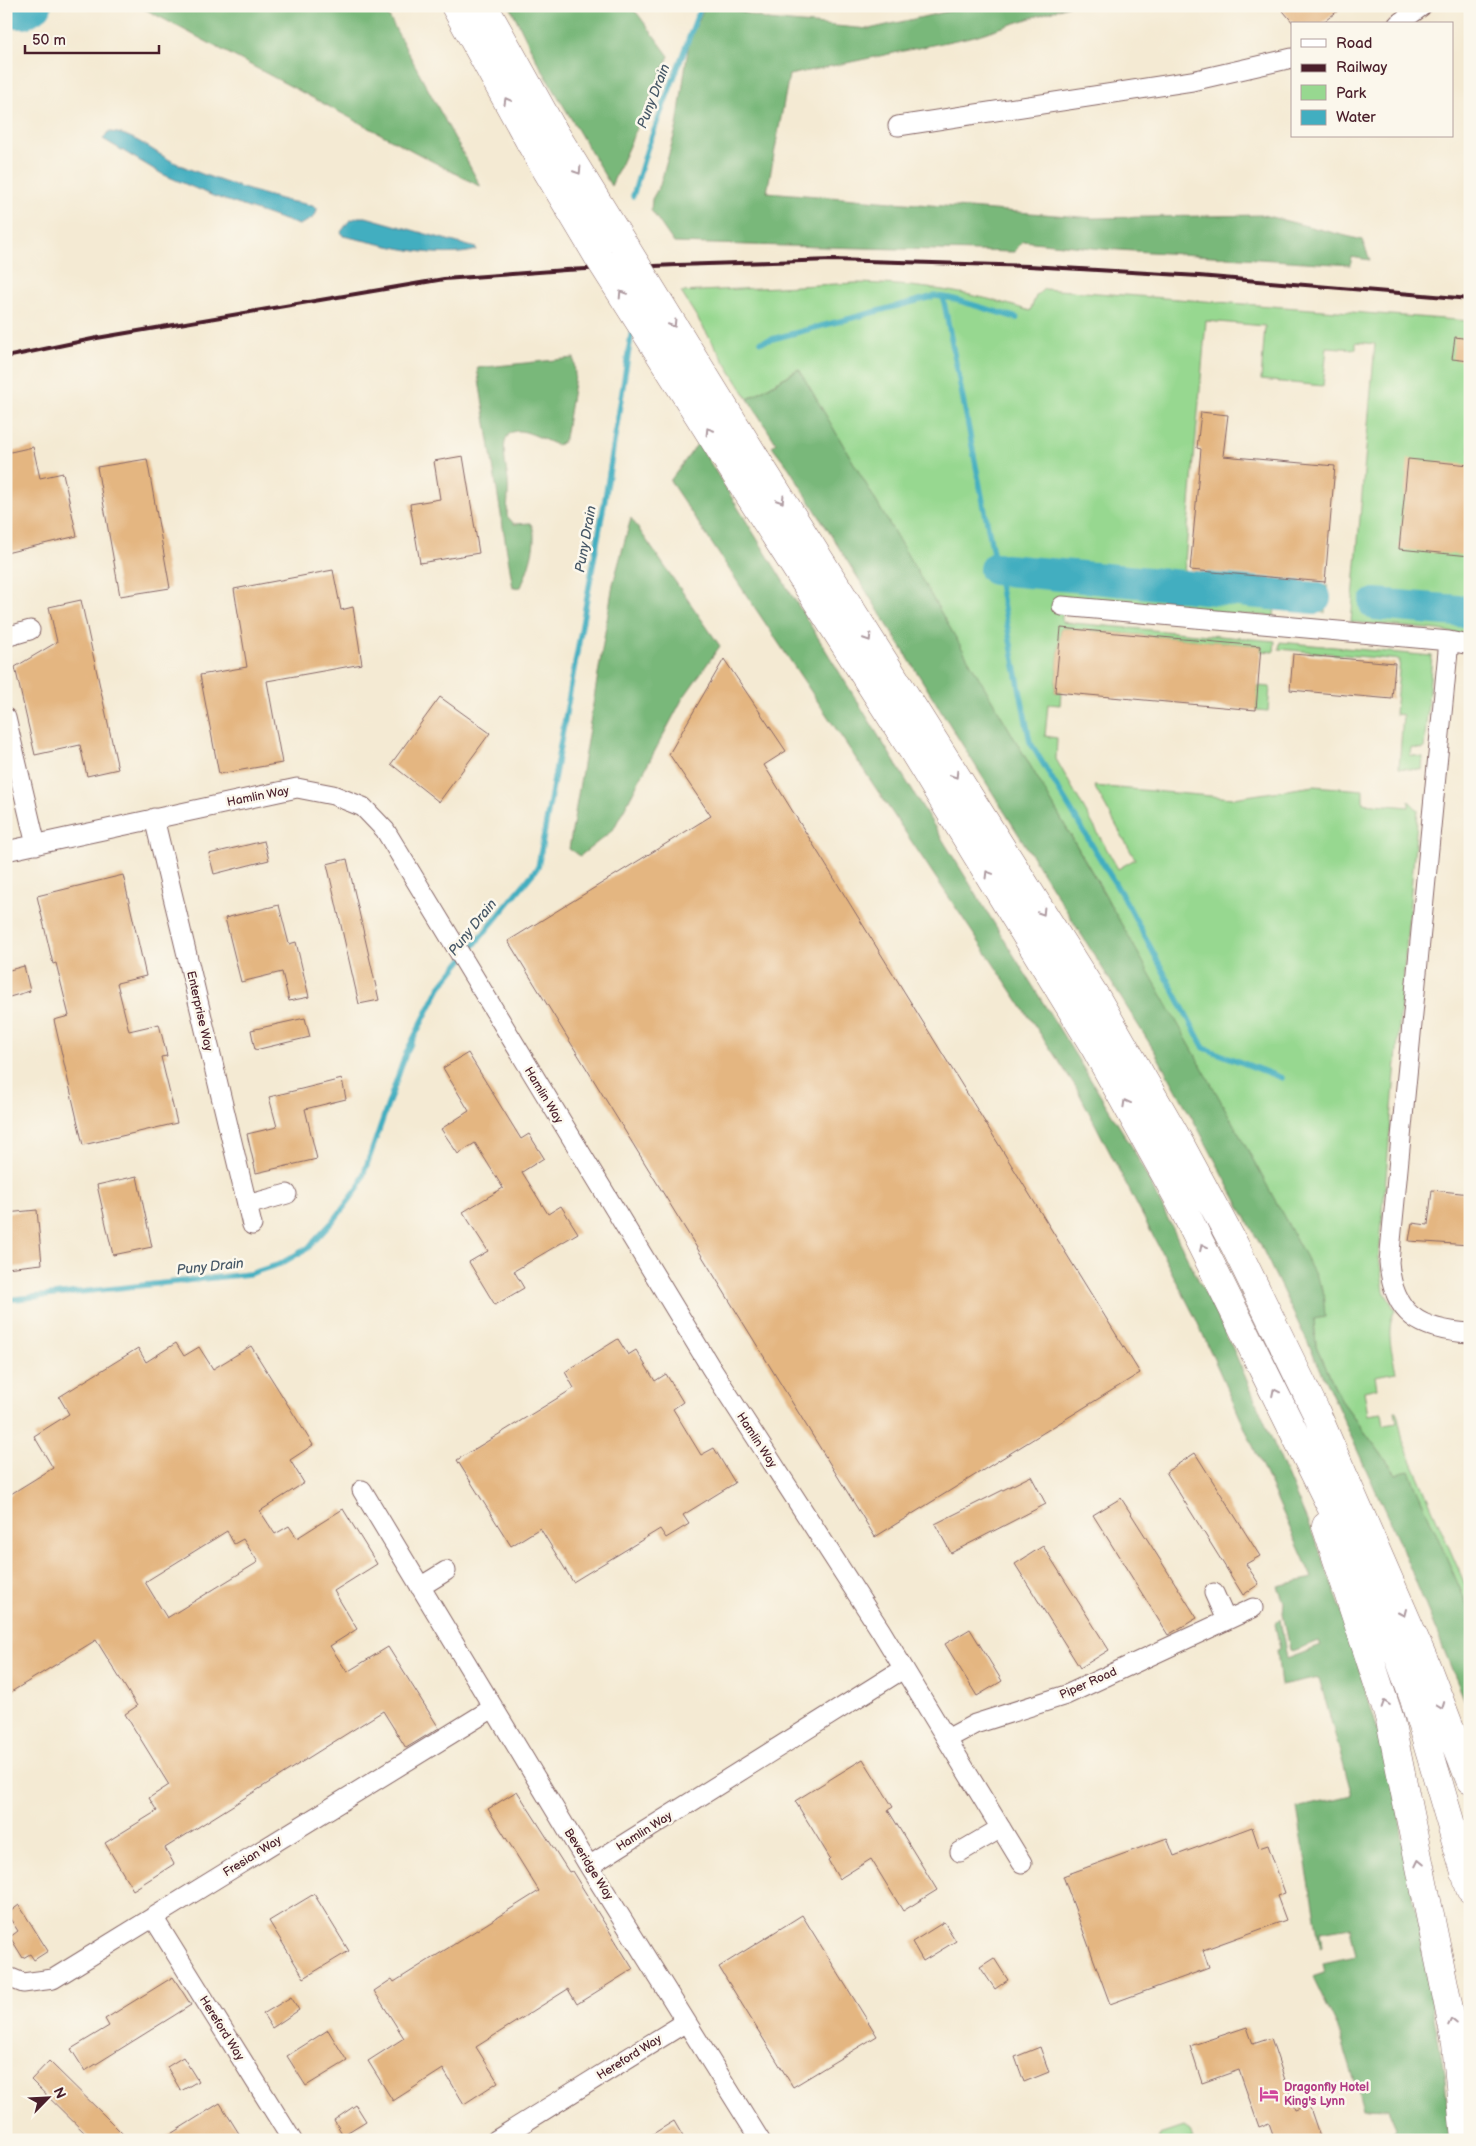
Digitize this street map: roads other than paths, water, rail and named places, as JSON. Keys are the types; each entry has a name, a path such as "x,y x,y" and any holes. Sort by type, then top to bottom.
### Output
{"highway":[{"path":"456,6 542,137 745,466 913,750 1095,1048 1178,1196 1296,1436 1375,1591"},
{"path":"484,6 542,137"},
{"path":"745,466 1102,1008 1174,1133 1235,1246 1315,1410 1424,1660 1470,1780"},
{"path":"1296,1436 1390,1720 1456,2043 1465,2140"},
{"path":"1348,1488 1375,1591 1414,1699 1470,1889"}],"street":[{"path":"1401,22 1422,6"},
{"path":"898,126 1192,81 1291,58"},
{"path":"1062,606 1470,645"},
{"path":"6,637 30,630"},
{"path":"1449,642 1389,1262 1391,1282 1398,1300 1409,1314 1424,1325 1446,1332 1470,1333"},
{"path":"6,718 36,845"},
{"name":"Hamlin Way","path":"6,851 297,788 333,794 363,807 385,830 710,1368 903,1669 1022,1863"},
{"name":"Enterprise Way","path":"154,818 252,1225"},
{"path":"247,1205 287,1194"},
{"name":"Beveridge Way","path":"362,1490 589,1866 760,2140"},
{"path":"420,1587 446,1571"},
{"path":"1214,1593 1226,1620"},
{"name":"Piper Road","path":"947,1739 974,1724 1066,1695 1253,1608"},
{"name":"Hamlin Way","path":"589,1866 903,1669"},
{"name":"Fresian Way","path":"6,1976 23,1983 54,1979 493,1708"},
{"path":"960,1852 1001,1828"},
{"name":"Hereford Way","path":"152,1917 292,2140"},
{"name":"Hereford Way","path":"496,2140 686,2022"}],"water":[{"path":"108,132 135,139 169,160 202,174 267,195 312,206 317,208 317,212 311,219 299,225 213,196 162,174 103,139"},
{"path":"358,217 366,217 476,248 477,250 445,254 428,253 343,236 341,232 349,221"}],"waterway":[{"path":"6,13 24,13 36,6"},
{"name":"Puny Drain","path":"633,196 647,149 701,6"},
{"path":"761,342 935,296 950,298 1017,318"},
{"path":"943,297 1030,742 1128,905 1204,1048 1282,1078"},
{"name":"Puny Drain","path":"6,1300 249,1274 280,1264 308,1248 335,1219 359,1187 406,1053 440,987 538,867 605,499 632,330"},
{"path":"995,569 1315,598"},
{"path":"1375,604 1470,612"}],"railway":[{"path":"6,357 97,338 444,279 565,270 677,265 833,260 1029,266 1199,276 1470,299"}],"place":[{"name":"Dragonfly Hotel King's Lynn","path":"1269,2094"}]}
